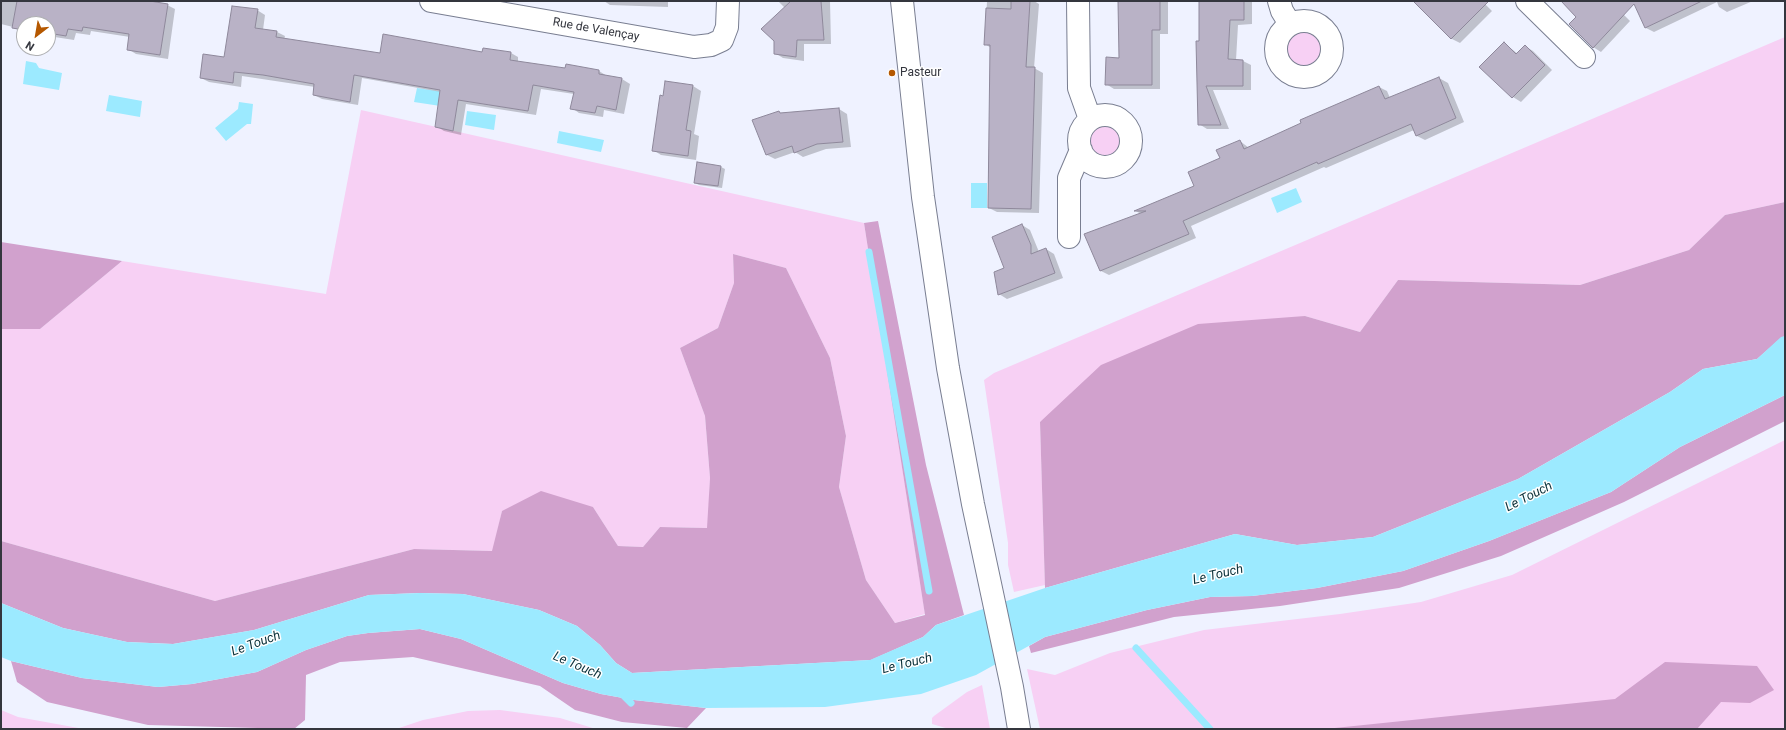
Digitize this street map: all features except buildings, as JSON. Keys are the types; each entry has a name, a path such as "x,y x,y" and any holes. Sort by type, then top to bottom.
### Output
{"street":[{"name":"Rue de Valençay","path":"431,1 694,47 711,45 722,40 727,27 728,1"},
{"path":"902,1 923,197 948,368 973,504 1012,687 1019,729"},
{"path":"1078,1 1079,88 1090,119"},
{"path":"1279,1 1282,11 1290,24"},
{"path":"1527,1 1584,56"},
{"path":"1101,114 1113,115 1123,121 1130,130 1132,142 1128,154 1120,162 1110,167 1098,166 1088,160 1081,150 1079,139 1082,128 1090,119 1101,114"},
{"path":"1069,237 1069,178 1081,150"}],"shaded area":[{"path":"1300,30 1308,30 1318,35 1322,42 1322,56 1318,63 1308,68 1300,68 1290,63 1288,60 1285,53 1285,45 1290,35 1293,33"},
{"path":"1785,37 1785,202 1725,215 1689,250 1580,285 1398,280 1360,332 1305,316 1040,422 1045,585 1014,592 1008,565 1008,543 984,380 994,373"},
{"path":"361,110 864,223 925,614 895,623 866,580 839,487 846,436 830,358 786,268 733,254 734,283 718,328 680,348 705,416 710,478 708,528 660,527 643,547 618,546 593,507 502,511 493,551 414,549 215,601 1,541 1,329 40,329 122,261 326,294"},
{"path":"1105,126 1116,130 1120,141 1116,152 1105,156 1094,152 1090,141 1094,130"},
{"path":"1785,202 1785,336 1757,359 1703,369 1670,392 1518,479 1373,537 1297,545 1235,534 1045,588 1040,422 1101,365 1198,324 1305,316 1360,332 1398,280 1580,285 1689,250 1725,215"},
{"path":"878,221 926,465 964,615 936,625 923,637 871,660 632,673 616,663 600,645 577,626 539,610 463,594 420,593 369,595 254,630 173,644 127,642 63,628 1,603 1,541 215,601 414,549 492,551 502,511 541,491 593,507 618,546 643,547 660,527 707,528 710,478 705,416 680,348 718,328 734,283 733,254 786,268 830,358 846,436 839,487 866,580 895,623 925,615 864,223"},
{"path":"1,242 122,261 40,329 1,329"},
{"path":"1785,395 1785,421 1624,502 1501,556 1399,588 1280,606 1174,617 1031,653 1029,646 1045,637 1147,610 1210,597 1252,596 1317,588 1403,571 1489,541 1611,492 1680,447"},
{"path":"1785,440 1785,729 1040,729 1027,669 1055,675 1110,653 1204,630 1340,614 1421,602 1512,575"},
{"path":"420,629 461,639 563,683 601,694 634,700 706,708 687,728 622,722 575,710 540,686 413,657 340,662 306,675 305,720 294,729 148,725 47,702 17,682 11,661 82,678 158,687 192,684 257,672 306,650 347,636"},
{"path":"1665,662 1757,666 1774,690 1750,703 1721,702 1697,729 1325,729 1615,699"},
{"path":"982,685 990,729 949,729 932,724 932,718 934,716 967,692"},
{"path":"1,710 18,717 84,729 1,729"},
{"path":"500,710 560,718 596,729 396,729 423,720 468,711"}],"water":[{"path":"26,61 36,63 39,68 62,73 59,90 23,84"},
{"path":"417,88 449,93 447,107 414,102"},
{"path":"109,95 142,101 140,117 106,111"},
{"path":"239,102 253,104 251,124 247,124 226,141 215,128 238,109"},
{"path":"467,111 496,115 494,130 465,125"},
{"path":"559,131 604,140 601,152 557,143"},
{"path":"971,183 987,183 987,208 971,208"},
{"path":"1296,188 1302,202 1277,213 1271,198"},
{"name":"Le Touch","path":"1785,336 1785,395 1680,447 1611,492 1489,541 1403,571 1317,588 1252,596 1210,597 1147,610 1045,637 976,675 921,694 825,707 706,708 634,700 601,694 563,683 461,639 420,629 347,636 306,650 257,672 192,684 158,687 82,678 11,661 1,657 1,603 63,628 127,642 173,644 254,630 369,595 420,593 463,594 539,610 577,626 600,645 616,663 632,673 870,660 923,637 936,625 1045,588 1235,534 1297,545 1373,537 1518,479 1670,392 1703,369 1757,359 1781,337"}],"waterway":[{"path":"869,252 929,591"},
{"path":"1136,648 1210,729"},
{"path":"621,693 631,703"}],"place":[{"name":"Pasteur","path":"892,73"}]}
